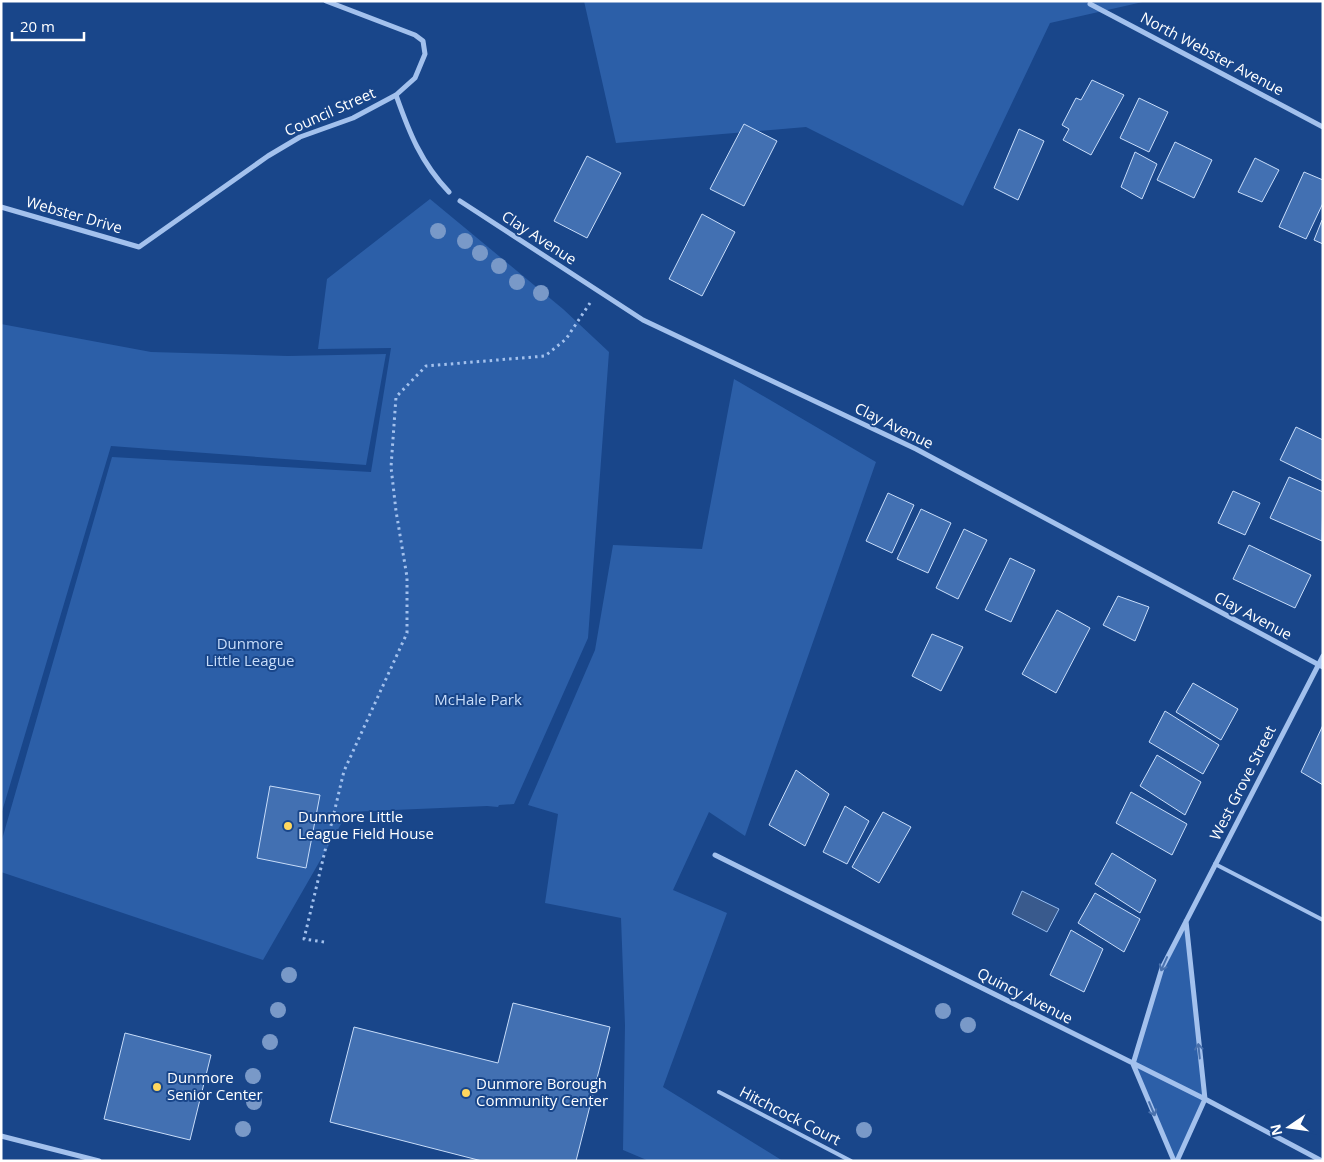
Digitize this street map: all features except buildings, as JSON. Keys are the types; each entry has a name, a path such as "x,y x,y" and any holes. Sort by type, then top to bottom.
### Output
{"street":[{"name":"Council Street","path":"139,247 268,156 300,137 353,118 396,94 415,78 425,54 423,41 415,35 326,1"},
{"name":"North Webster Avenue","path":"1090,4 1323,127"},
{"path":"396,94 410,136 419,153 435,178 449,192"},
{"name":"Clay Avenue","path":"460,201 643,320 916,449 1321,666"},
{"name":"Webster Drive","path":"1,207 139,247"},
{"name":"West Grove Street","path":"1133,1064 1162,968 1215,864 1321,666 1323,656"},
{"name":"Quincy Avenue","path":"715,855 1204,1099 1322,1161"},
{"path":"1176,1161 1204,1099 1186,921"},
{"path":"1133,1064 1176,1161"},
{"path":"1,1136 99,1161"}],"lane":[{"path":"1215,864 1323,920"},
{"name":"Hitchcock Court","path":"719,1092 852,1161"}],"path":[{"path":"324,942 304,939 344,771 407,633 407,577 391,467 396,397 426,366 544,356 566,339 598,291"}],"green space":[{"path":"584,1 1147,1 1050,23 963,206 806,127 616,143"},
{"name":"Dunmore Little League","path":"430,199 563,309 609,352 588,638 514,804 499,805 498,807 348,812 263,960 1,872 1,843 112,457 371,472 391,348 318,349 327,279"},
{"path":"1,324 151,352 288,356 386,354 366,465 111,446 1,815"},
{"path":"734,379 876,462 745,836 709,812 673,890 727,913 663,1087 783,1161 649,1161 623,1150 625,1025 621,918 545,903 558,814 528,805 595,650 613,545 702,549"},
{"path":"1186,921 1205,1099 1177,1161 1174,1161 1133,1064 1162,968"}],"shaded area":[{"path":"1022,891 1059,909 1047,932 1012,914"}],"place":[{"name":"Dunmore Little League Field House","path":"288,826"},
{"name":"Dunmore Senior Center","path":"157,1087"},
{"name":"Dunmore Borough Community Center","path":"466,1093"}],"park label":[{"name":"McHale Park","path":"478,700"}]}
